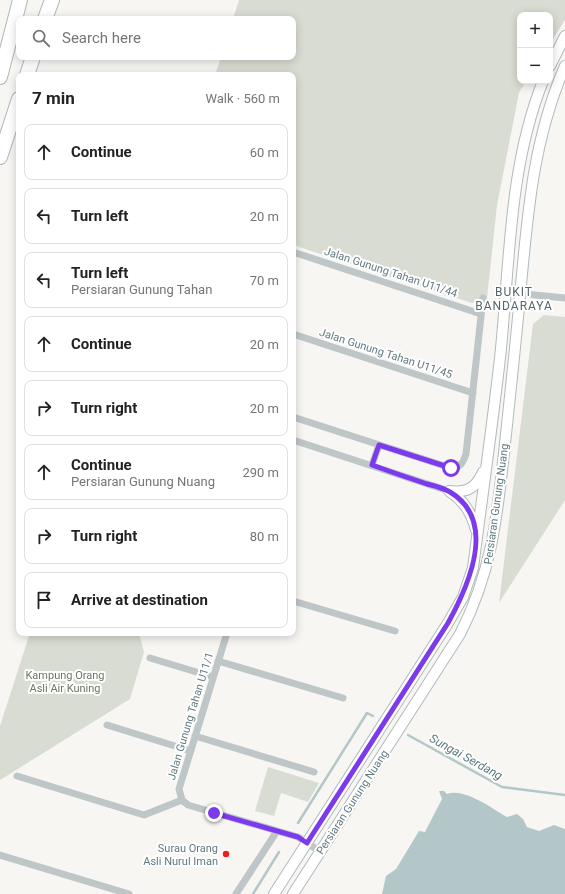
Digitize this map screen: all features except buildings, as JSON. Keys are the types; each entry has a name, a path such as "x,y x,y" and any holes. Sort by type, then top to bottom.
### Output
{"highway":[{"path":"0,77 20,0"},
{"path":"46,16 52,0"},
{"path":"28,72 32,60"},
{"path":"0,157 16,108"}],"street":[{"path":"553,60 565,36"},
{"name":"Persiaran Gunung Nuang","path":"293,894 460,634 476,601 491,548 499,496 530,189 540,137 557,84 565,66"},
{"name":"Persiaran Gunung Nuang","path":"274,894 448,623 462,597 472,568 500,357 515,187 521,152 529,121 542,84"},
{"name":"Jalan Gunung Tahan U11/44","path":"296,253 481,314"},
{"path":"505,292 565,298"},
{"path":"296,418 451,468 458,467 464,463 466,454 483,298"},
{"name":"Jalan Gunung Tahan U11/45","path":"296,335 473,393"},
{"path":"296,441 448,491 460,498 468,508 473,519 477,536"},
{"path":"372,465 379,445"},
{"path":"448,491 462,492 472,487 480,480 485,467"},
{"path":"296,602 395,631"},
{"name":"Jalan Gunung Tahan U11/1","path":"182,800 179,789 226,636"},
{"path":"150,658 213,677"},
{"path":"218,660 343,698"},
{"path":"107,725 191,751"},
{"path":"195,736 314,772"},
{"path":"17,776 144,815 182,800 188,805 298,837 321,852"},
{"path":"236,894 277,831"},
{"path":"0,855 129,894"}],"green space":[{"path":"239,0 565,0 565,20 553,39 553,12 517,12 517,84 524,84 519,93 497,205 487,298 472,303 296,246 296,72 216,72 220,60 296,60 296,16 234,16"},
{"path":"544,315 565,317 565,500 499,603 533,324"},
{"name":"Kampung Orang Asli Air Kuning","path":"29,636 140,636 144,652 130,699 0,780 0,726"},
{"path":"268,767 319,783 308,802 281,793 274,816 255,811"}],"shaded area":[{"path":"439,791 444,791 447,794 454,793 470,796 507,817 517,814 523,819 527,827 539,831 554,825 565,829 565,894 382,894 386,876 396,869 419,831 425,832 442,799"}],"waterway":[{"name":"Sungai Serdang","path":"298,823 367,713 373,716"},
{"name":"Sungai Serdang","path":"408,735 502,787 565,795"},
{"name":"Sungai Serdang","path":"253,894 279,852"}],"place":[{"name":"Surau Orang Asli Nurul Iman","path":"226,854"}],"district":[{"name":"BUKIT BANDARAYA","path":"514,299"}],"route":[{"path":"214,813 298,837 307,843 448,623 462,597 472,568 477,536 473,519 468,508 460,498 448,491 372,465 379,445 451,468"}]}
